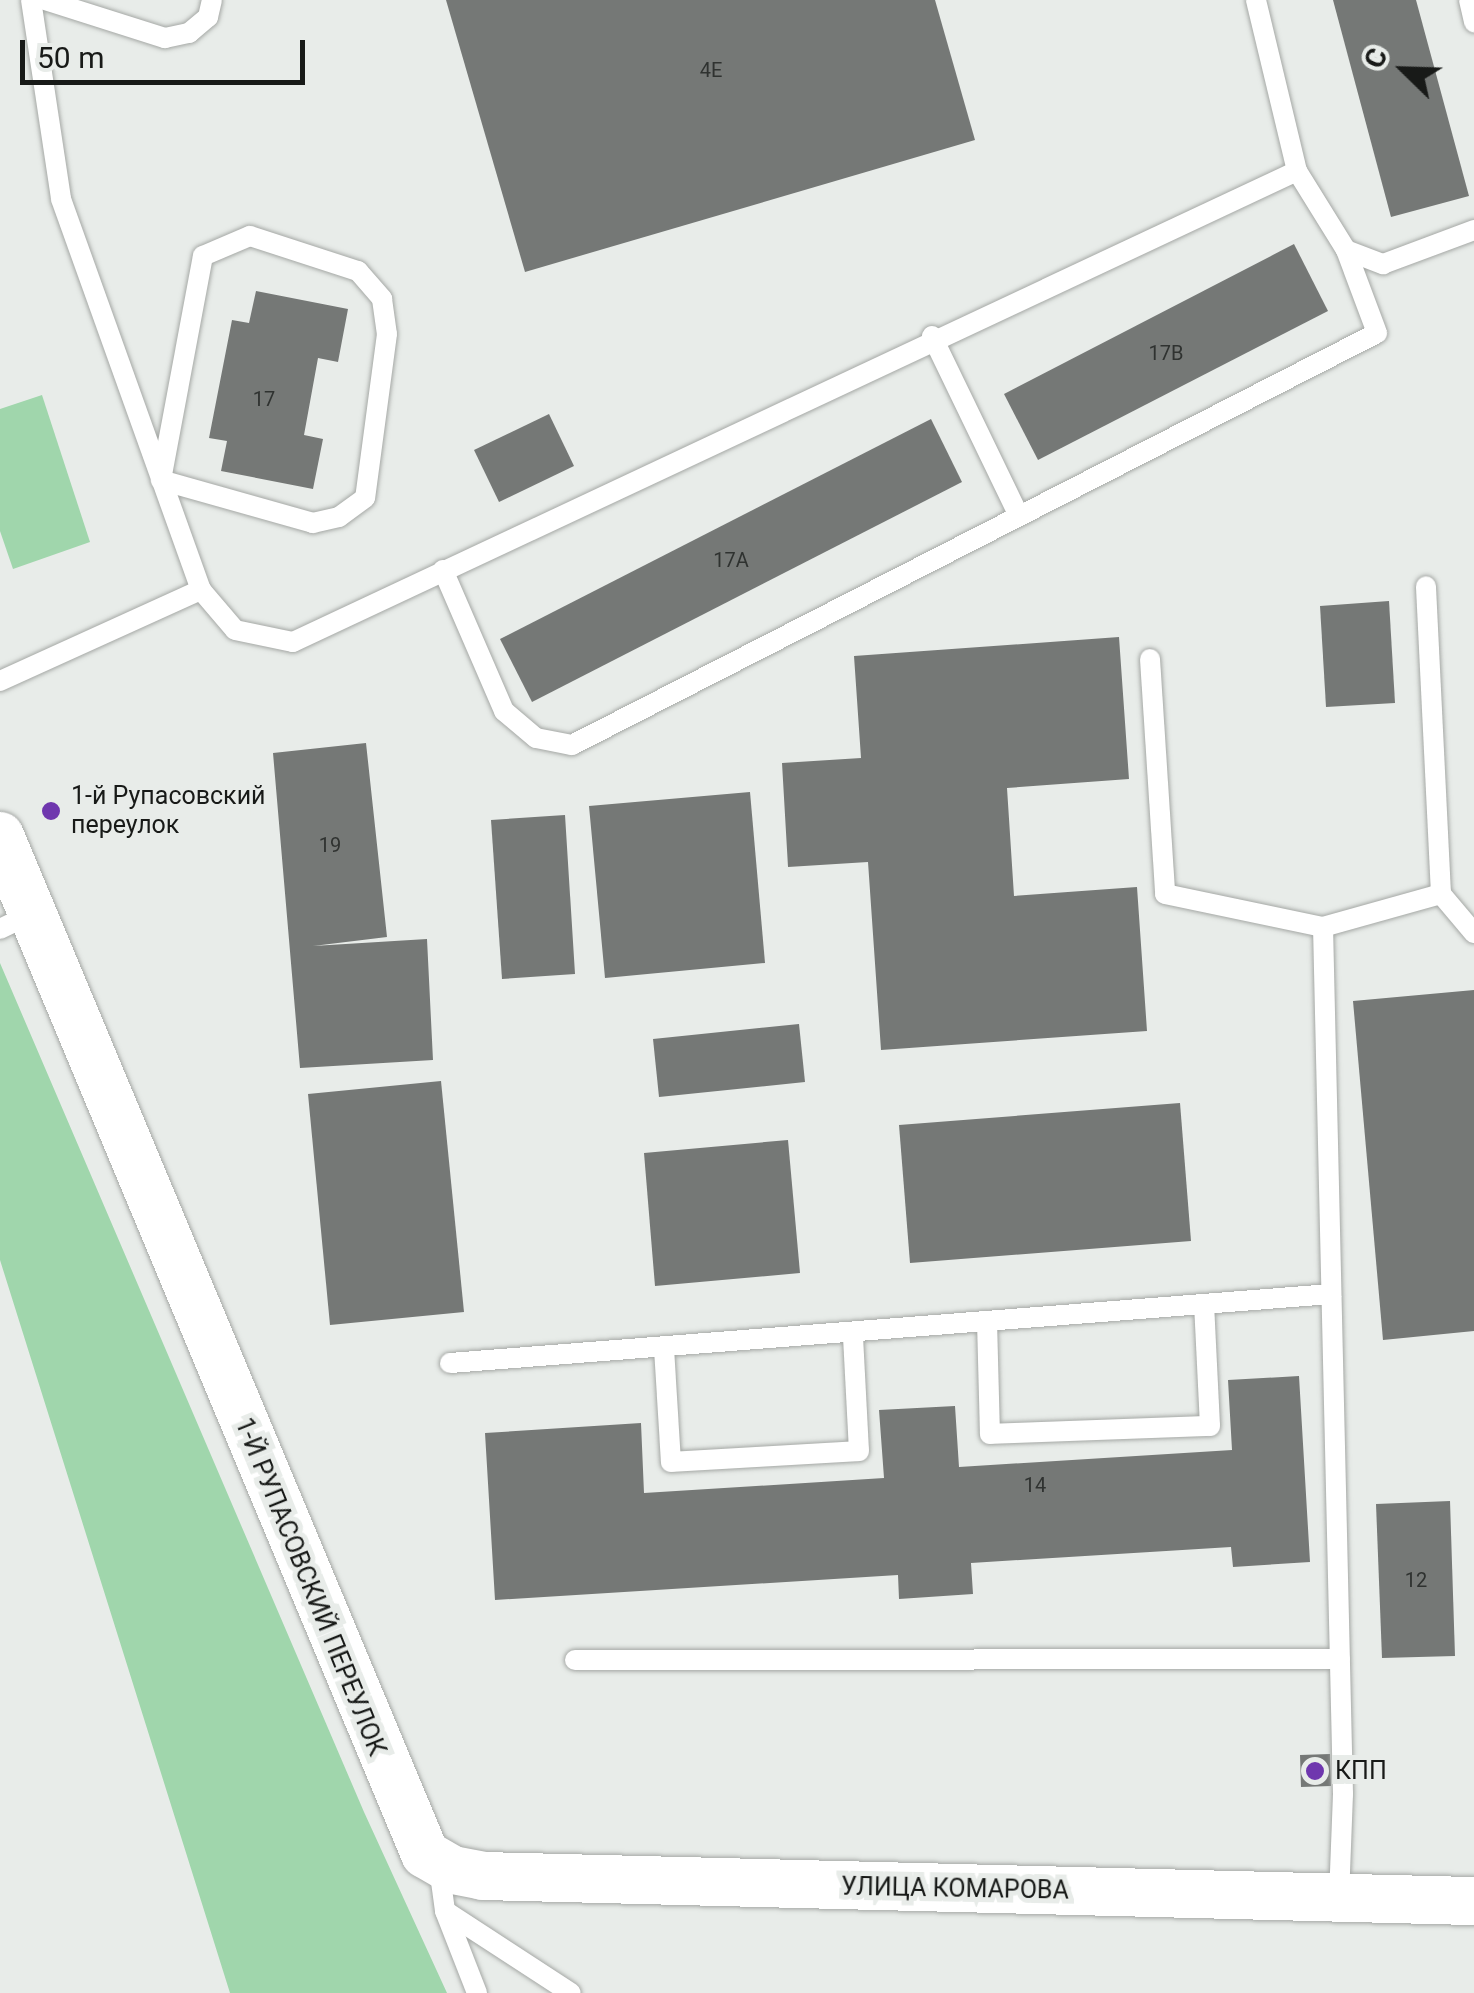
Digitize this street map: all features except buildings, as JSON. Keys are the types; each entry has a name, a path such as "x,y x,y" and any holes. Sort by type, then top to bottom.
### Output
{"street":[{"name":"1-Й РУПАСОВСКИЙ ПЕРЕУЛОК","path":"0,836 16,922 409,1826 439,1864"},
{"name":"УЛИЦА КОМАРОВА","path":"439,1864 483,1876 1474,1901"}],"lane":[{"path":"31,0 61,199 202,590 235,630 293,642 932,336 1296,171"},
{"path":"45,0 164,38 198,25 212,0"},
{"path":"443,570 504,712 536,738 572,744 1378,333 1346,250 1296,171 1256,0"},
{"path":"1469,0 1474,22"},
{"path":"1346,250 1382,264 1474,230"},
{"path":"250,236 358,271 382,299 388,334 365,498 339,517 313,524 161,480 204,256 250,236"},
{"path":"932,336 1019,516"},
{"path":"1426,586 1441,894 1474,933"},
{"path":"0,681 202,590"},
{"path":"1150,659 1165,894 1323,927 1441,894"},
{"path":"1323,927 1340,1659 1339,1898"},
{"path":"450,1363 853,1335 1331,1294"},
{"path":"987,1321 990,1434 1210,1426 1204,1304"},
{"path":"664,1348 672,1462 858,1452 853,1335"},
{"path":"575,1660 1340,1659"},
{"path":"439,1864 446,1911 477,1993"},
{"path":"446,1911 571,1993"}],"green space":[{"path":"42,395 90,542 13,569 0,531 0,409"},
{"path":"0,963 364,1812 447,1993 230,1993 0,1260"}],"place":[{"name":"1-й Рупасовский переулок","path":"51,811"},
{"name":"КПП","path":"1315,1771"}]}
